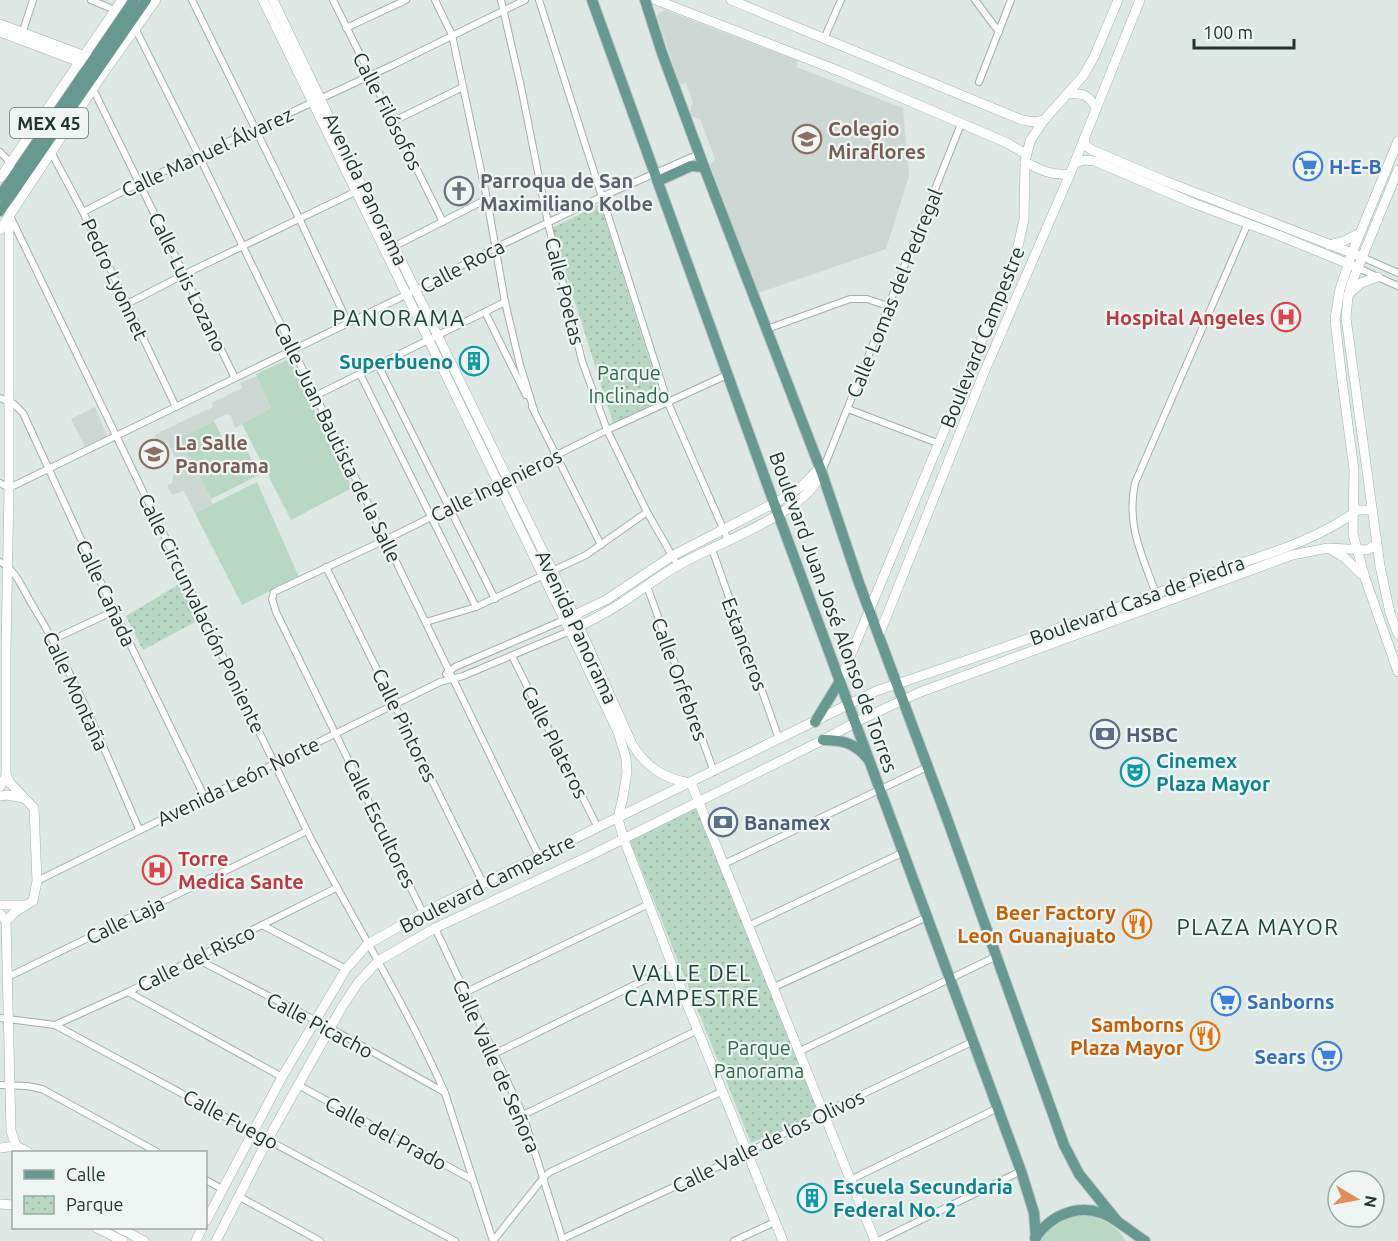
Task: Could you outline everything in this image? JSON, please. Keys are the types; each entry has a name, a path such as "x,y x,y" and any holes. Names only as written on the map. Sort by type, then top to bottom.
{"main road":[{"name":"MEX 45","path":"4,197 95,64 134,0"},
{"name":"MEX 45","path":"5,214 5,180 146,0"},
{"name":"Boulevard Juan José Alonso de Torres","path":"592,0 729,374 779,500 779,514 1021,1171 1032,1204 1035,1239"},
{"name":"Boulevard Juan José Alonso de Torres","path":"645,0 699,154 823,468 859,583 898,684 1071,1161 1089,1188 1120,1223"},
{"path":"657,177 691,166 704,167"},
{"path":"810,725 840,681"},
{"path":"823,740 843,741 853,745 860,749 872,763"},
{"path":"1035,1239 1047,1223 1064,1213 1073,1211 1100,1214 1120,1223 1145,1241"},
{"path":"1120,1223 1133,1241"}],"street":[{"path":"21,36 33,0"},
{"path":"91,0 115,10"},
{"path":"0,230 5,214 51,152 93,89 95,64 115,10 122,0"},
{"path":"5,180 9,164 95,64 135,28 156,0"},
{"path":"192,0 300,218 348,323"},
{"name":"Avenida Panorama","path":"263,0 317,100"},
{"name":"Avenida Panorama","path":"273,0 359,190 384,251 412,292"},
{"name":"Calle Filósofos","path":"333,0 443,222"},
{"path":"346,28 392,3 406,0"},
{"path":"435,0 452,35 487,199 505,302 534,410"},
{"name":"Calle Poetas","path":"501,0 505,9 548,223 573,331 607,430 647,512 678,566"},
{"name":"Calle Manuel Álvarez","path":"83,212 141,182 256,130 525,0"},
{"path":"539,0 668,403 728,540"},
{"path":"656,0 844,73 1014,146 1025,158 1047,173 1070,174"},
{"path":"731,0 1022,120 1035,122 1044,120"},
{"path":"824,39 841,0"},
{"path":"975,0 999,32"},
{"path":"979,82 1011,0"},
{"name":"Boulevard Campestre","path":"840,681 1016,260 1022,237 1025,158 1030,141 1044,120 1083,76 1094,57 1118,0"},
{"name":"Boulevard Campestre","path":"879,635 1008,316 1075,163 1140,0"},
{"path":"0,24 21,36 95,64"},
{"name":"Calle Juan Bautista de la Salle","path":"135,28 539,856"},
{"path":"0,32 21,36"},
{"path":"394,121 463,87"},
{"name":"Calle Luis Lozano","path":"93,89 141,182 235,378"},
{"path":"1068,94 1085,94 1096,108"},
{"name":"Calle Lomas del Pedregal","path":"823,468 961,123"},
{"path":"1084,139 1085,145 1092,150 1164,181 1398,273"},
{"path":"1398,141 1352,253 1353,266 1346,318 1376,545 1390,613 1398,634"},
{"path":"0,152 9,164"},
{"name":"Pedro Lyonnet","path":"51,152 83,212 176,407"},
{"name":"Calle Roca","path":"9,488 412,292 495,248 601,197 657,177 699,154"},
{"path":"1075,163 1085,160 1095,161 1398,286"},
{"path":"1398,170 1362,257 1353,266 1336,304 1335,319 1354,470 1353,534 1363,573 1398,672"},
{"path":"127,304 359,190"},
{"name":"Avenida Panorama","path":"359,190 394,246 433,339 569,617 622,745 626,758 626,782 618,818"},
{"path":"384,251 487,199"},
{"path":"0,787 6,776 3,727 3,563 9,488 5,399 5,214"},
{"name":"Calle Circunvalación Poniente","path":"5,214 116,436 307,831 336,888 409,1018 445,1093 493,1241"},
{"path":"1156,594 1132,521 1131,506 1135,483 1248,224"},
{"path":"1329,244 1344,241 1360,233"},
{"path":"1348,296 1361,283 1377,277"},
{"path":"767,329 849,298 867,299 888,306"},
{"path":"315,396 505,302"},
{"path":"995,310 1008,316"},
{"path":"485,312 600,545"},
{"path":"378,365 495,599"},
{"path":"360,374 476,607"},
{"name":"Calle Ingenieros","path":"273,604 273,595 277,590 385,540 607,430 729,374"},
{"name":"Calle Cañada","path":"5,399 19,407 23,413 114,611 205,798"},
{"path":"848,409 940,444"},
{"path":"448,671 569,617 622,590 672,556 779,500 823,468"},
{"name":"Avenida León Norte","path":"37,881 440,682 452,680 574,629 622,603 678,566 789,508 813,487 823,468"},
{"path":"0,483 9,488"},
{"path":"779,500 789,508"},
{"name":"Boulevard Casa de Piedra","path":"898,684 1156,594 1320,533 1352,516 1358,510 1371,510"},
{"path":"426,622 476,607 586,555 647,512"},
{"name":"Boulevard Casa de Piedra","path":"903,700 1292,555 1328,548 1367,549 1376,545"},
{"path":"1328,548 1351,562 1363,573"},
{"name":"Estanceros","path":"712,549 779,739"},
{"path":"1363,573 1364,560 1370,557 1380,566"},
{"name":"Calle Montaña","path":"3,563 18,579 54,639 139,829"},
{"name":"Calle Pintores","path":"326,567 483,883"},
{"name":"Calle Orfebres","path":"647,586 714,772"},
{"name":"Calle Escultores","path":"273,604 423,913"},
{"path":"54,639 114,611"},
{"path":"1067,626 1070,636"},
{"name":"Avenida Panorama","path":"574,629 639,755 663,775 691,783"},
{"name":"Calle Plateros","path":"512,656 598,828"},
{"name":"Avenida León Norte","path":"440,682 448,671"},
{"name":"Boulevard Campestre","path":"207,1219 314,1021 346,969 368,944 483,883 876,692 898,684"},
{"name":"Boulevard Campestre","path":"216,1241 268,1139 330,1028 358,983 378,961 435,928 585,858 903,700"},
{"path":"810,725 812,745"},
{"path":"724,864 927,767"},
{"path":"6,776 31,804 35,813 37,881 33,901 3,917 8,977 5,1018 5,1085 11,1131 16,1146"},
{"path":"691,783 876,1241 1021,1171"},
{"path":"0,796 26,799"},
{"path":"618,818 673,966 783,1241"},
{"name":"Calle Laja","path":"8,977 307,831"},
{"path":"748,926 904,852"},
{"name":"Calle del Risco","path":"55,1025 128,992 336,888"},
{"path":"0,906 27,904"},
{"path":"464,993 650,904"},
{"path":"772,988 927,916"},
{"path":"262,925 346,969"},
{"name":"Calle Valle de Señora","path":"435,928 523,1115 563,1240"},
{"path":"798,1052 997,956"},
{"name":"Calle Picacho","path":"195,958 330,1028 445,1093"},
{"path":"494,1054 673,966"},
{"path":"128,992 282,1077"},
{"name":"Calle Fuego","path":"5,1018 55,1025 455,1241"},
{"path":"523,1115 698,1030"},
{"name":"Calle Valle de los Olivos","path":"563,1240 747,1153 823,1113 974,1041"},
{"path":"5,1085 35,1087 49,1092 155,1151"},
{"name":"Calle del Prado","path":"298,1085 473,1180"},
{"path":"493,1241 544,1177 723,1091"},
{"path":"850,1180 998,1108"},
{"path":"1,1148 11,1131"},
{"path":"1,1148 16,1146 26,1151"},
{"path":"207,1181 222,1189"},
{"path":"238,1196 320,1241"},
{"path":"734,1241 775,1222"},
{"path":"102,1229 123,1241"},
{"path":"123,1229 144,1241"}],"shaded area":[{"name":"Colegio Miraflores","path":"665,10 798,61 796,67 903,108 909,176 886,249 758,293 710,165 715,159 700,119 691,116 693,102 686,83 680,85 657,16"},
{"path":"257,376 271,408 235,428 231,416 226,414 181,438 213,504 195,513 184,491 172,495 167,485 172,483 174,470 179,467 168,442 159,446 154,435 213,407 212,403 242,388 240,383"},
{"path":"95,407 107,436 85,447 71,419"}],"green space":[{"name":"Parque Inclinado","path":"600,204 662,400 613,423 552,228"},
{"path":"289,359 352,488 291,520 242,424 271,408 256,374"},
{"path":"214,421 226,445 241,438 259,475 211,499 180,438"},
{"path":"257,482 299,577 242,605 195,513"},
{"path":"181,583 197,621 143,650 126,616"},
{"name":"Parque Panorama","path":"699,807 821,1112 751,1143 630,841"},
{"path":"1079,1215 1106,1222 1126,1241 1039,1241 1056,1224"}],"place":[{"name":"Colegio Miraflores","path":"807,139"},
{"name":"H-E-B","path":"1308,166"},
{"name":"Parroqua de San Maximiliano Kolbe","path":"459,191"},
{"name":"Hospital Angeles","path":"1286,317"},
{"name":"Superbueno","path":"474,361"},
{"name":"La Salle Panorama","path":"154,454"},
{"name":"HSBC","path":"1105,734"},
{"name":"Cinemex Plaza Mayor","path":"1135,772"},
{"name":"Banamex","path":"723,822"},
{"name":"Torre Medica Sante","path":"157,870"},
{"name":"Beer Factory Leon Guanajuato","path":"1137,924"},
{"name":"Sanborns","path":"1226,1001"},
{"name":"Samborns Plaza Mayor","path":"1205,1036"},
{"name":"Sears","path":"1327,1056"},
{"name":"Escuela Secundaria Federal No. 2","path":"812,1198"}],"district":[{"name":"PANORAMA","path":"399,317"},
{"name":"PLAZA MAYOR","path":"1258,926"},
{"name":"VALLE DEL CAMPESTRE","path":"692,984"}]}
